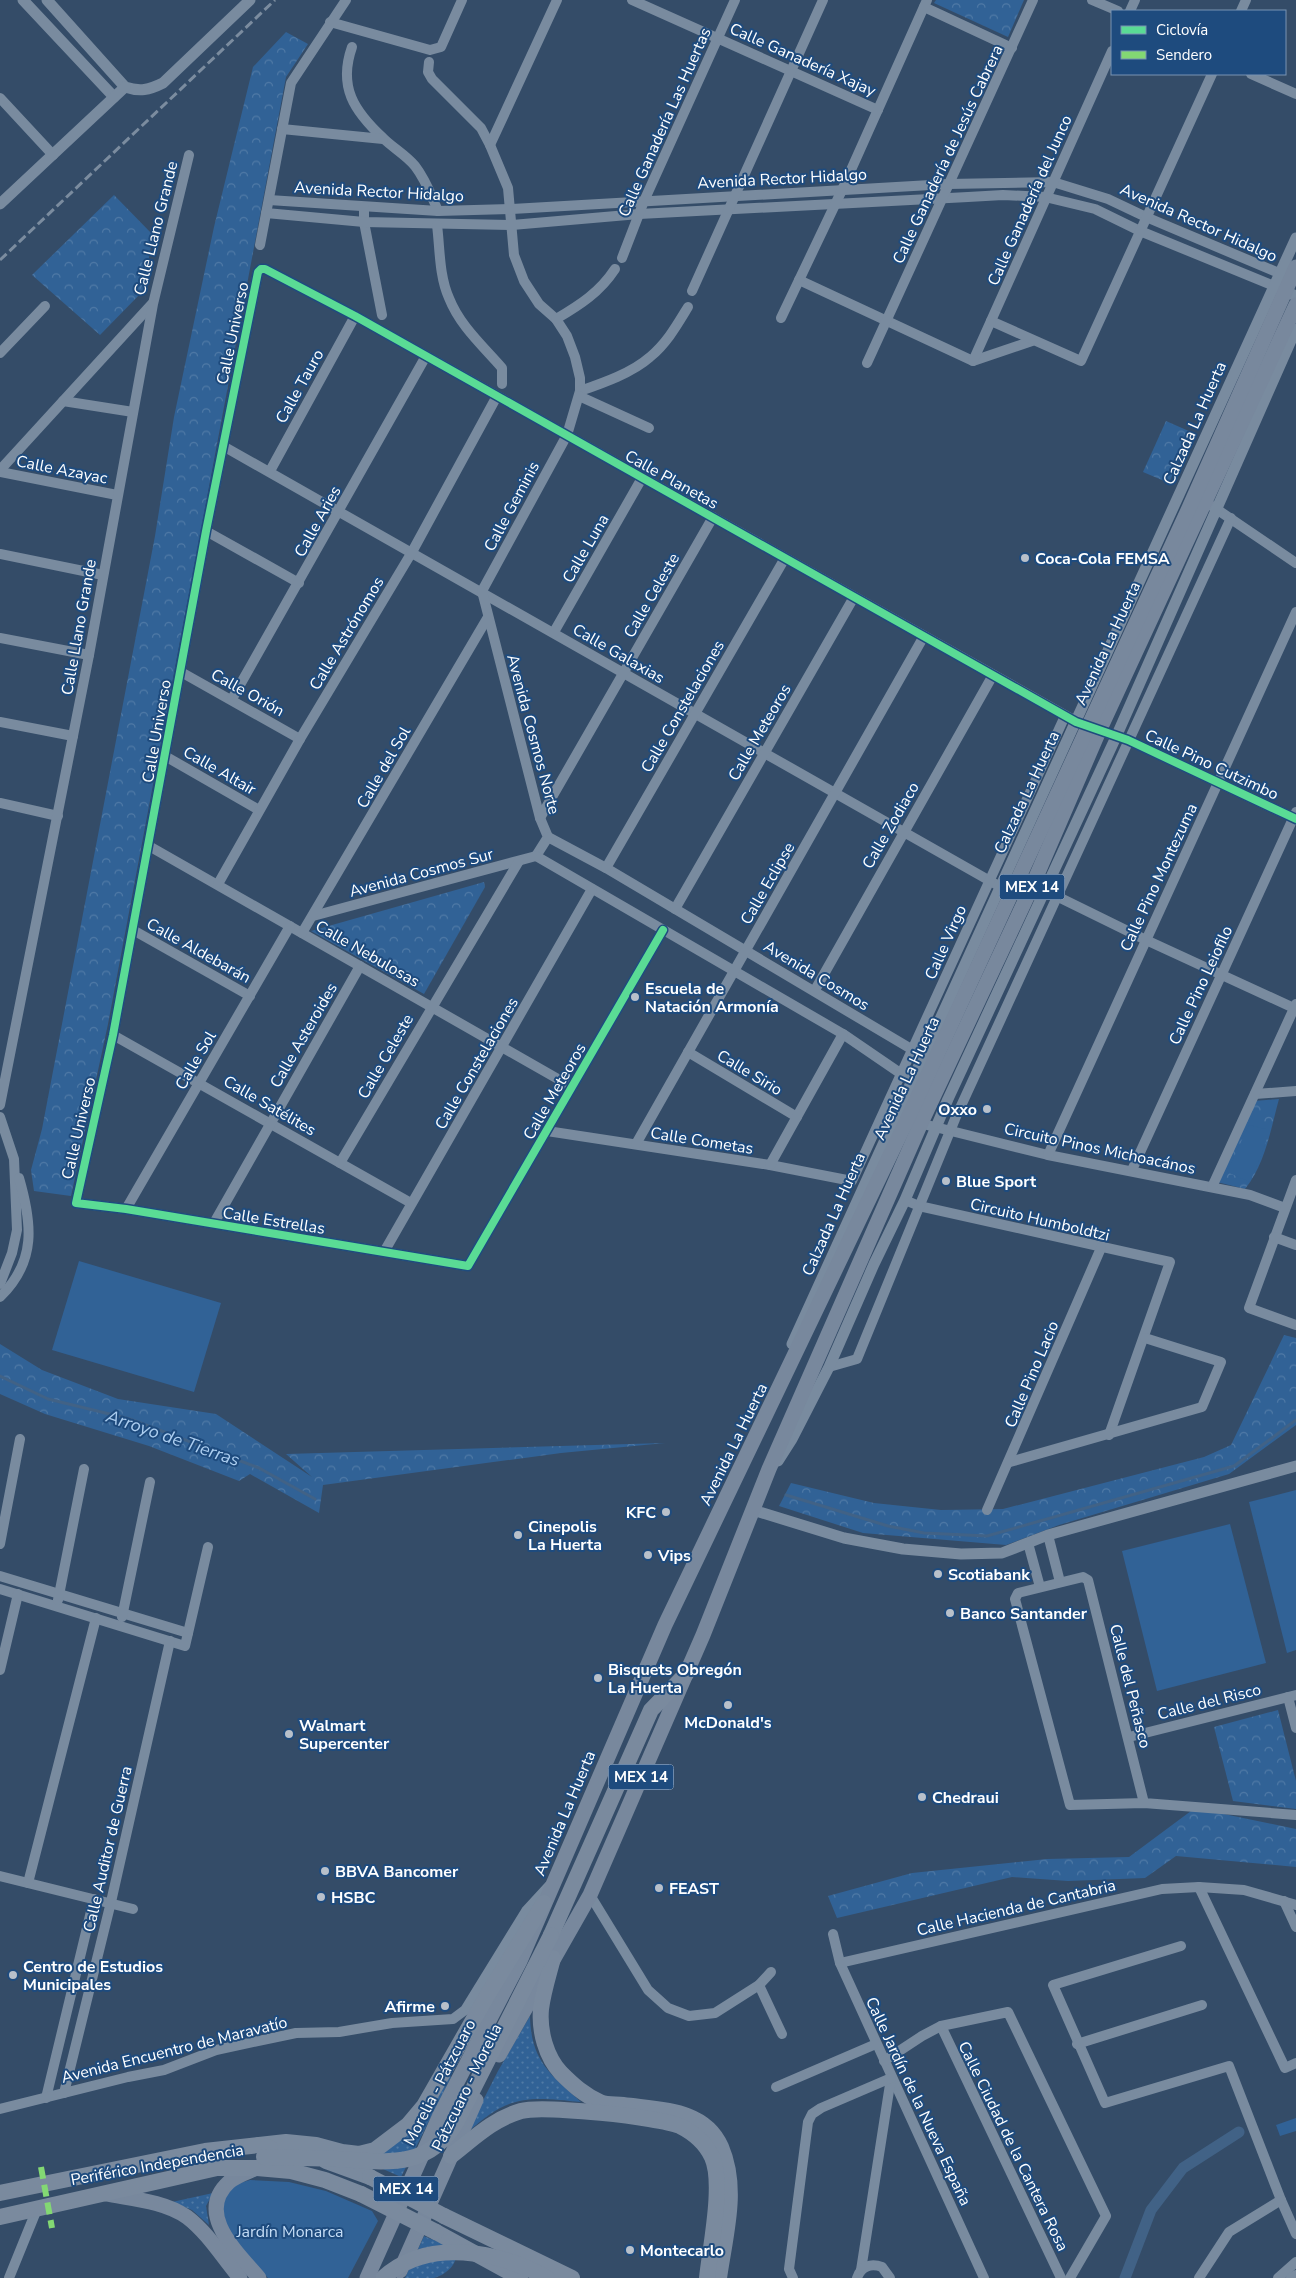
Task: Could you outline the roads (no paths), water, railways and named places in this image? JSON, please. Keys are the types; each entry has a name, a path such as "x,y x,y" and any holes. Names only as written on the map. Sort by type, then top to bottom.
{"highway":[{"path":"0,2212 39,2197 240,2156 390,2162 418,2156 436,2146 457,2121 551,1935 651,1710 686,1674"},
{"path":"260,2157 286,2142 359,2154 376,2150 403,2130 424,2106 488,1994 544,1903"},
{"path":"553,1958 541,2010 547,2051 556,2067 578,2090 602,2103 682,2113 697,2118 720,2145 727,2164 731,2194 719,2278"},
{"path":"451,2156 489,2126 505,2116 524,2110 547,2109 615,2115 678,2125 694,2133 705,2145 713,2159 717,2182 707,2278"},
{"name":"Periférico Independencia","path":"0,2193 205,2151 335,2163 370,2178 572,2278"},
{"name":"Periférico Independencia","path":"0,2217 260,2157 291,2171 325,2180 361,2194 520,2278"},
{"path":"383,2278 398,2266 416,2257 427,2254 456,2253 498,2258 526,2267 547,2278"}],"main road":[{"name":"Avenida La Huerta","path":"932,1094 922,1057 1088,726 1288,282"},
{"name":"Avenida La Huerta","path":"577,1917 590,1895 686,1674 769,1469 932,1094 941,1080 1038,887 1088,726 1210,505 1296,306"},
{"name":"Avenida La Huerta","path":"544,1903 665,1625 766,1415 921,1123"},
{"name":"Morelia - Pátzcuaro","path":"363,2278 370,2271 440,2115 520,1961 544,1903"},
{"name":"Pátzcuaro - Morelia","path":"397,2278 480,2090 577,1917"},
{"path":"259,2278 225,2238 218,2224 216,2211 222,2190 230,2181 260,2157"},
{"path":"106,2194 166,2207 186,2216 201,2230 240,2278"}],"street":[{"path":"23,0 114,97"},
{"path":"47,0 125,87 136,91 149,90 163,83 250,0"},
{"path":"260,244 291,82 346,0"},
{"path":"330,22 430,50 441,47 462,0"},
{"path":"490,145 557,0"},
{"name":"Calle Ganadería Xajay","path":"632,0 648,3 718,38 878,110"},
{"name":"Calle Ganadería Las Huertas","path":"622,258 638,214 735,0"},
{"path":"692,291 823,0"},
{"name":"Calle Ganadería de Jesús Cabrera","path":"867,363 1033,0"},
{"path":"1092,0 1116,10"},
{"path":"781,318 842,190 926,4 1012,48"},
{"path":"352,47 346,63 349,94 355,107 383,139 414,165 427,184 438,211"},
{"name":"Calle Ganadería del Junco","path":"973,361 1111,53"},
{"path":"429,62 428,72 432,80 480,128 490,145 508,188 512,209 514,255 524,281 539,304 556,319 567,336 580,378 579,393"},
{"path":"991,321 1032,341 1081,361 1212,75"},
{"path":"1253,75 1296,94"},
{"path":"0,204 125,87"},
{"path":"0,98 53,155"},
{"path":"282,129 383,139"},
{"name":"Calle Llano Grande","path":"0,1105 89,655 152,304 189,155"},
{"name":"Avenida Rector Hidalgo","path":"269,200 438,211 512,209 948,184 1053,182 1108,199 1216,247 1288,282"},
{"name":"Avenida Rector Hidalgo","path":"266,213 364,222 437,225 512,225 638,214 1003,195 1045,198 1095,209 1210,260 1288,282"},
{"path":"364,207 364,222 382,315"},
{"path":"437,225 444,282 448,296 456,313 468,330 502,368 502,384"},
{"path":"1288,282 1296,238"},
{"path":"1210,260 1216,247"},
{"name":"Calle Planetas","path":"265,269 355,316 1065,716 1088,726"},
{"name":"Calle Universo","path":"76,1202 113,1035 222,446 258,272 265,269"},
{"path":"556,319 588,298 605,284 615,269"},
{"path":"799,280 973,361 1032,341"},
{"path":"0,470 152,304"},
{"path":"0,353 44,306"},
{"path":"579,393 626,372 650,358 671,334 688,307"},
{"name":"Calle Tauro","path":"270,471 355,316"},
{"name":"Calzada La Huerta","path":"766,1415 774,1384 932,1094 1116,737 1210,505 1296,329"},
{"name":"Calle Aries","path":"232,699 426,356"},
{"path":"579,393 649,428"},
{"name":"Calle Geminis","path":"482,592 567,435 579,393"},
{"name":"Calle Astrónomos","path":"218,884 300,739 412,552 497,396"},
{"path":"63,401 133,412"},
{"name":"Calle Galaxias","path":"222,446 270,471 1006,890"},
{"name":"Calle Azayac","path":"0,470 118,495"},
{"name":"Calle Luna","path":"554,632 642,478"},
{"path":"1210,505 1296,563"},
{"name":"Calle Celeste","path":"540,818 713,517"},
{"path":"829,1367 857,1359 951,1130 1231,518"},
{"path":"206,531 299,583"},
{"path":"0,554 103,575"},
{"name":"Calle Constelaciones","path":"606,868 785,558"},
{"name":"Avenida Cosmos Norte","path":"482,592 540,818 548,837 536,856"},
{"name":"Calle Meteoros","path":"675,909 854,597"},
{"name":"Calle Pino Montezuma","path":"1048,1155 1296,612"},
{"name":"Calle del Sol","path":"302,933 488,617"},
{"name":"Calle Eclipse","path":"636,1144 924,636"},
{"path":"0,638 89,655"},
{"name":"Calle Orión","path":"181,672 300,739"},
{"name":"Calle Zodiaco","path":"815,990 993,675"},
{"name":"Calle Virgo","path":"852,1181 901,1074 922,1057 989,880 1065,716"},
{"path":"0,722 73,736"},
{"name":"Calle Pino Cutzimbo","path":"1088,726 1128,740 1295,816"},
{"name":"Calle Altair","path":"165,756 259,810"},
{"path":"0,803 58,816"},
{"name":"Calle Pino Leiofilo","path":"1132,1170 1295,816"},
{"name":"Avenida Cosmos","path":"548,837 606,868 815,990 922,1057 941,1080"},
{"name":"Calle Nebulosas","path":"149,846 572,1087"},
{"path":"536,856 843,1034 932,1094"},
{"name":"Avenida Cosmos Sur","path":"313,916 536,856"},
{"name":"Calle Celeste","path":"340,1163 519,861"},
{"path":"1038,887 1221,976 1295,1007 1212,1187"},
{"name":"Calle Constelaciones","path":"384,1252 503,1048 592,889"},
{"name":"Calle Sol","path":"126,1209 290,926"},
{"name":"Calle Aldebarán","path":"133,930 250,996"},
{"name":"Calle Meteoros","path":"468,1266 663,930"},
{"name":"Calle Asteroides","path":"214,1224 360,966"},
{"path":"770,1165 843,1034"},
{"name":"Calle Satélites","path":"113,1035 200,1082 411,1203"},
{"name":"Calle Sirio","path":"688,1052 797,1117"},
{"path":"1254,1094 1296,1091"},
{"path":"0,1117 26,1201 30,1232 26,1256 13,1284 0,1297"},
{"path":"769,1469 787,1448 829,1367 874,1264 905,1200 921,1123"},
{"name":"Circuito Pinos Michoacános","path":"921,1123 1048,1155 1132,1170 1250,1195 1285,1208"},
{"name":"Calle Cometas","path":"547,1131 770,1165 852,1181"},
{"path":"0,1284 12,1253 17,1230 14,1158"},
{"path":"1296,1180 1249,1308 1296,1325"},
{"name":"Circuito Humboldtzi","path":"905,1200 919,1206 1170,1262 1145,1338"},
{"name":"Calle Estrellas","path":"76,1202 468,1266"},
{"path":"17,1230 30,1232"},
{"path":"1274,1237 1296,1245"},
{"name":"Calle Pino Lacio","path":"987,1510 1010,1462 1101,1248"},
{"path":"1010,1462 1109,1435 1202,1407 1221,1362 1145,1338 1109,1435"},
{"path":"0,1544 20,1439"},
{"path":"753,1510 844,1538 903,1549 961,1554 1002,1553 1048,1535 1296,1466"},
{"path":"57,1606 84,1469"},
{"path":"119,1625 150,1482"},
{"path":"1048,1535 1060,1582 1018,1593 1014,1599 1070,1805 1144,1803 1296,1814"},
{"path":"1028,1543 1040,1587"},
{"path":"0,1589 184,1646 208,1547"},
{"path":"0,1576 188,1633"},
{"name":"Calle del Peñasco","path":"1060,1582 1086,1578 1129,1737 1144,1803"},
{"path":"0,1670 18,1594"},
{"path":"28,1883 96,1618"},
{"name":"Calle Auditor de Guerra","path":"64,2093 111,1902 170,1641"},
{"path":"1292,1696 1296,1728"},
{"name":"Calle del Risco","path":"1129,1737 1292,1696"},
{"path":"0,1876 133,1908"},
{"name":"Avenida Encuentro de Maravatío","path":"0,2109 164,2070 216,2050 296,2033 339,2032 392,2023 454,2019 465,2010 526,1911 555,1879"},
{"path":"1199,1887 1285,2068 1296,2063"},
{"name":"Calle Hacienda de Cantabria","path":"840,1963 1162,1889 1199,1887 1244,1890 1296,1905"},
{"path":"590,1895 648,1990 668,2008 689,2016 715,2012 759,1985 771,1972"},
{"name":"Calle Auditor de Guerra","path":"46,2098 94,1899"},
{"path":"1284,1901 1296,1927"},
{"name":"Calle Jardín de la Nueva España","path":"833,1934 840,1963 984,2278"},
{"path":"1181,1946 1053,1985 1105,2103 1229,2066 1296,2234"},
{"path":"759,1985 782,2034"},
{"path":"1078,2044 1202,2006"},
{"path":"884,2061 941,2026 1008,2012 1106,2216 1070,2278"},
{"name":"Calle Ciudad de la Cantera Rosa","path":"941,2026 1061,2278"},
{"path":"776,2087 876,2044"},
{"path":"859,2274 892,2078"},
{"path":"793,2278 789,2269 808,2122 812,2114 821,2108 892,2078"},
{"path":"1199,2278 1229,2232 1281,2200"},
{"path":"9,2278 37,2209"},
{"path":"1278,2278 1296,2262"},
{"path":"859,2274 871,2265 877,2265 886,2270 890,2278"},
{"path":"1291,2278 1296,2275"}],"waterway":[{"name":"Arroyo de Tierras","path":"0,1376 48,1399 130,1419 259,1468 315,1499"},
{"path":"786,1495 888,1526 924,1533 987,1536 1234,1466 1296,1420"},
{"path":"1125,2278 1151,2210 1183,2168 1239,2132"}],"railway":[{"path":"0,260 275,0"}],"place":[{"name":"Coca-Cola FEMSA","path":"1025,558"},
{"name":"Escuela de Natación Armonía","path":"635,997"},
{"name":"Oxxo","path":"987,1109"},
{"name":"Blue Sport","path":"946,1181"},
{"name":"KFC","path":"666,1512"},
{"name":"Cinepolis La Huerta","path":"518,1535"},
{"name":"Vips","path":"648,1555"},
{"name":"Scotiabank","path":"938,1574"},
{"name":"Banco Santander","path":"950,1613"},
{"name":"Bisquets Obregón La Huerta","path":"598,1678"},
{"name":"McDonald's","path":"728,1705"},
{"name":"Walmart Supercenter","path":"289,1734"},
{"name":"Chedraui","path":"922,1797"},
{"name":"BBVA Bancomer","path":"325,1871"},
{"name":"FEAST","path":"659,1888"},
{"name":"HSBC","path":"321,1897"},
{"name":"Centro de Estudios Municipales","path":"13,1975"},
{"name":"Afirme","path":"445,2006"},
{"name":"Montecarlo","path":"630,2250"}],"park label":[{"name":"Jardín Monarca","path":"290,2231"}]}
